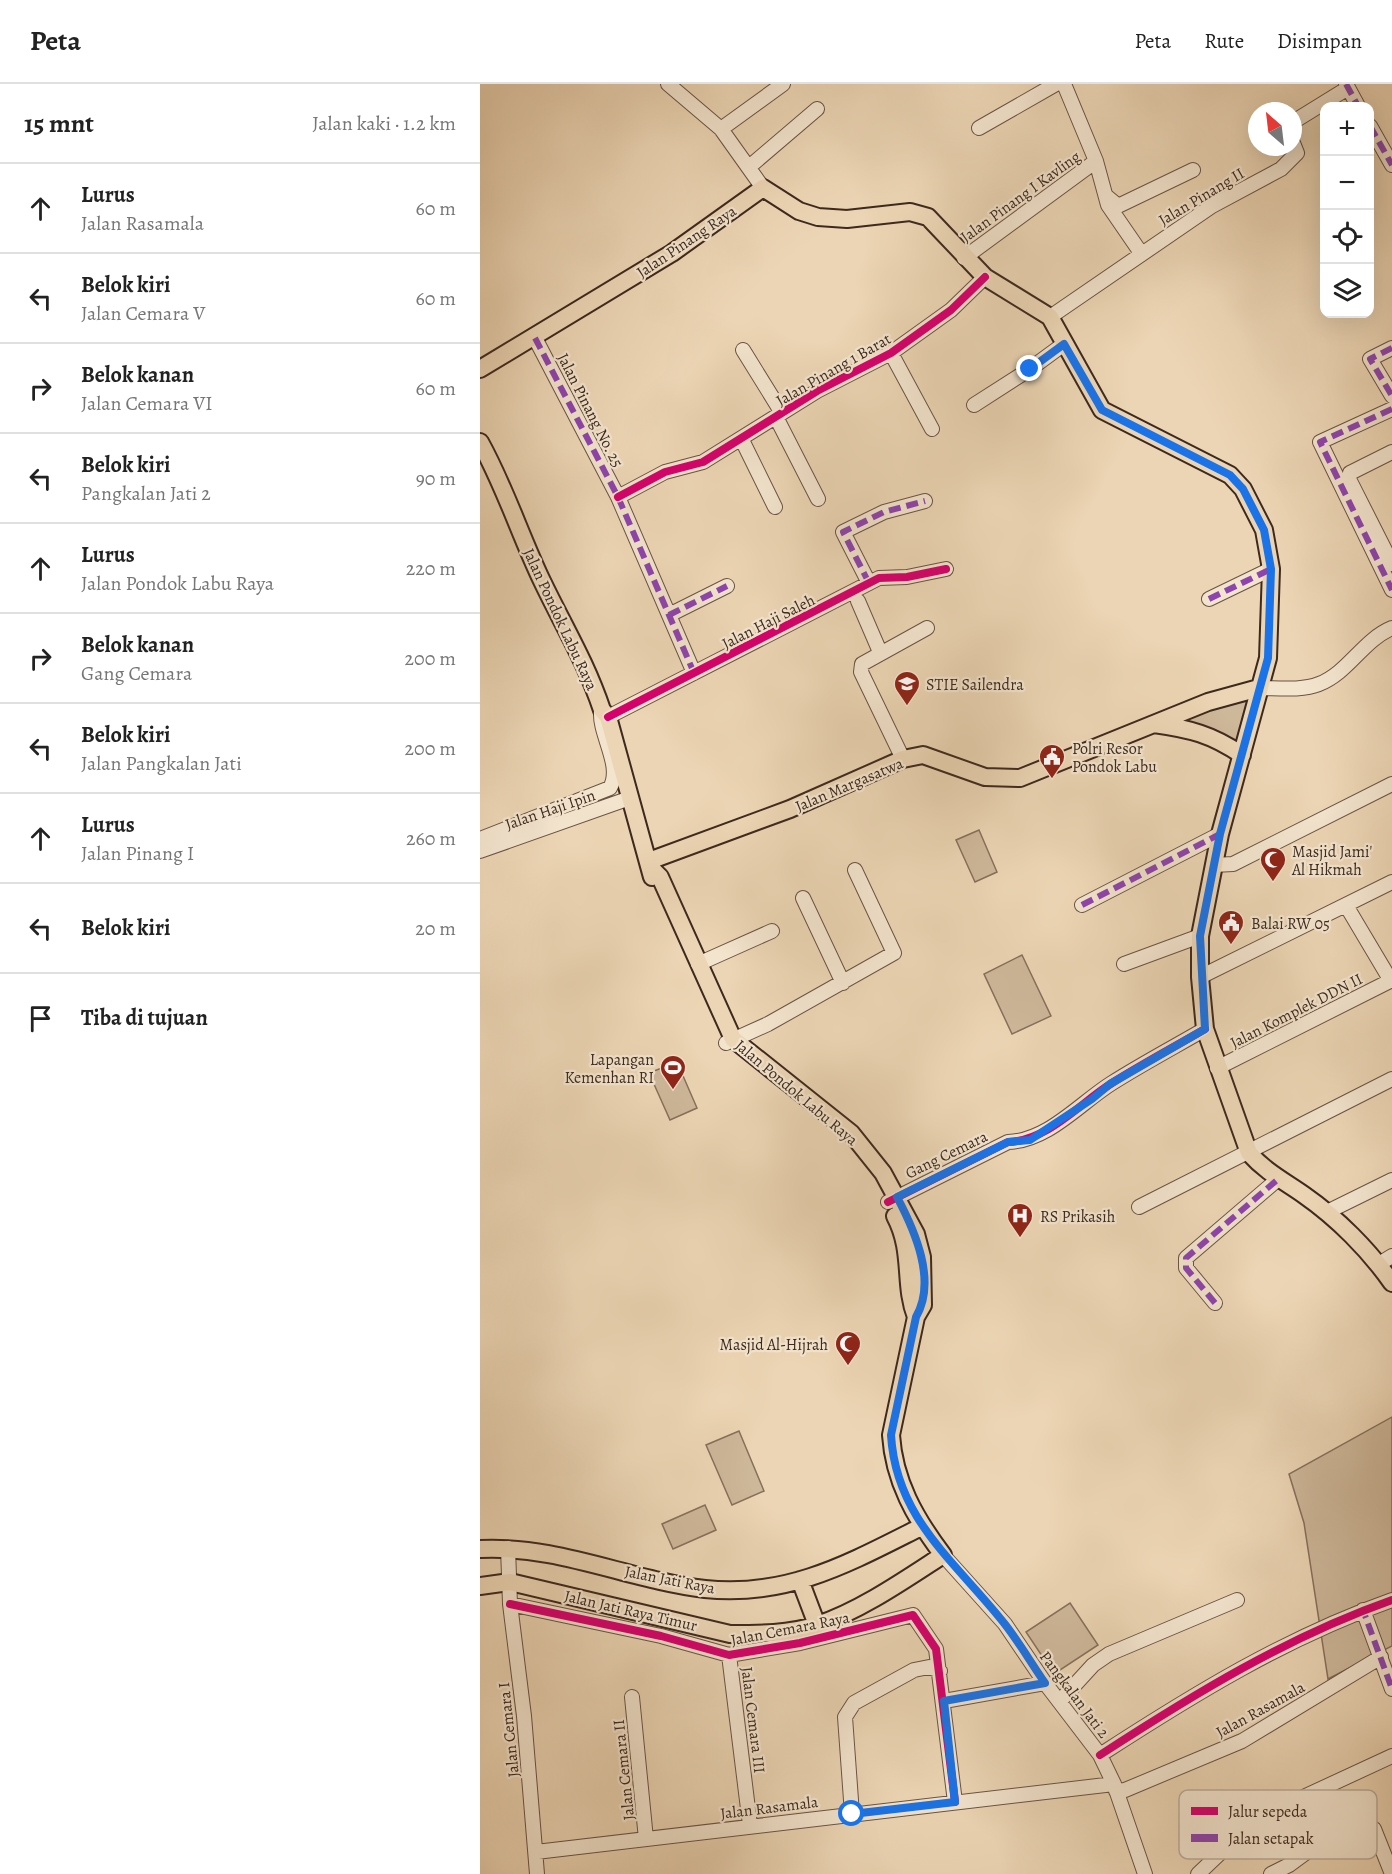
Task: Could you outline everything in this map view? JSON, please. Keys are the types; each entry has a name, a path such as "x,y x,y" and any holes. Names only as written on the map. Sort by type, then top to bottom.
{"main road":[{"path":"763,188 799,211 818,217 847,219 910,212 928,217 964,258 985,277 1050,317 1102,410 1230,475 1243,489 1264,530 1271,569 1268,658 1220,834 1216,866 1200,936 1204,975 1205,1029 1227,1063 1253,1151 1277,1180 1302,1193 1385,1260 1392,1283"},
{"name":"Jalan Pinang Raya","path":"480,369 535,338 672,253 763,188"},
{"name":"Jalan Pondok Labu Raya","path":"480,442 543,582 574,640 605,713 657,879 729,1041 843,1138 892,1200 915,1234 922,1257 923,1305 916,1317 891,1435 892,1454 900,1480 921,1527 943,1554"},
{"name":"Jalan Margasatwa","path":"657,879 790,809 903,759 923,755 985,777 1020,778 1208,702 1259,688"},
{"path":"1152,724 1194,730 1219,740 1242,755"},
{"name":"Jalan Jati Raya","path":"480,1550 508,1548 705,1589 760,1589 835,1570 921,1527"},
{"name":"Jalan Jati Raya Timur","path":"480,1586 510,1582 730,1634 765,1634 817,1625 889,1590 943,1554"},
{"path":"800,1580 817,1625"}],"street":[{"path":"668,84 721,129 763,188"},
{"path":"721,129 783,84"},
{"path":"979,128 1056,84"},
{"path":"1064,84 1096,161 1108,205 1141,253"},
{"path":"1302,116 1347,86 1356,102"},
{"path":"749,167 817,108"},
{"path":"1374,131 1388,148 1392,165"},
{"name":"Jalan Pinang II","path":"1050,317 1212,206 1281,169 1294,156"},
{"name":"Jalan Pinang I Kavling","path":"964,258 1096,161"},
{"path":"1106,196 1118,206 1193,170"},
{"name":"Jalan Pinang 1 Barat","path":"618,497 666,472 703,462 742,440 779,415 891,353 951,310 985,277"},
{"name":"Jalan Pinang No. 25","path":"535,338 618,497 694,673"},
{"path":"974,405 1064,344"},
{"path":"1392,348 1370,359 1392,396"},
{"path":"743,350 779,415 818,499"},
{"path":"891,353 932,429"},
{"path":"1392,409 1320,442 1392,590"},
{"path":"742,440 775,507"},
{"path":"1392,452 1350,473 1349,479 1386,539 1392,564"},
{"path":"869,583 843,532 884,512 925,501"},
{"name":"Jalan Haji Saleh","path":"605,713 694,673 879,578 907,577 946,569"},
{"path":"1209,599 1271,569"},
{"path":"669,615 727,586"},
{"path":"858,601 880,652"},
{"path":"903,759 861,672 862,664 927,628"},
{"name":"Jalan Margasatwa","path":"1259,688 1318,685 1331,677 1377,636 1392,628"},
{"name":"Jalan Haji Ipin","path":"480,851 607,791 614,782 613,766 601,719 605,713"},
{"path":"1216,866 1233,864 1392,784"},
{"name":"Jalan Haji Ipin","path":"480,839 630,798"},
{"path":"1082,905 1220,834"},
{"path":"729,1041 768,1024 894,953 855,870"},
{"path":"1204,975 1347,907 1392,882"},
{"path":"803,898 843,983"},
{"name":"Jalan Komplek DDN II","path":"1227,1063 1391,981 1347,907"},
{"path":"698,971 772,931"},
{"path":"1124,964 1200,936"},
{"name":"Gang Cemara","path":"892,1200 1008,1142 1030,1140 1092,1099 1110,1084 1205,1029"},
{"path":"1139,1207 1392,1080"},
{"path":"1215,1303 1186,1268 1184,1264 1186,1258 1277,1180"},
{"path":"1327,1212 1392,1180"},
{"path":"508,1548 510,1604"},
{"name":"Pangkalan Jati 2","path":"943,1554 1005,1624 1045,1683 1100,1755 1115,1788 1145,1874"},
{"path":"1060,1701 1093,1665 1109,1654 1237,1599"},
{"path":"1100,1755 1185,1700 1277,1648 1363,1610 1392,1600"},
{"name":"Jalan Cemara Raya","path":"510,1604 661,1635 729,1655 800,1643 913,1616 936,1649 955,1802"},
{"name":"Jalan Cemara I","path":"510,1604 537,1874"},
{"path":"1363,1610 1392,1689"},
{"name":"Jalan Cemara III","path":"729,1655 750,1825"},
{"name":"Jalan Rasamala","path":"536,1852 955,1802 1115,1788 1125,1790 1242,1741 1381,1657"},
{"path":"852,1814 845,1717 854,1703 914,1670 929,1667 940,1671"},
{"path":"944,1701 1045,1683"},
{"name":"Jalan Cemara II","path":"632,1697 646,1839"},
{"path":"1319,1790 1392,1756"},
{"path":"1377,1836 1392,1874"},
{"path":"1198,1874 1214,1859"},
{"path":"1271,1874 1297,1859"}],"shaded area":[{"path":"1249,698 1237,744 1178,721"},
{"path":"979,830 997,872 975,882 956,840"},
{"path":"1022,955 1051,1016 1012,1034 984,974"},
{"name":"Lapangan Kemenhan RI","path":"677,1062 697,1108 670,1120 649,1073"},
{"path":"1392,1417 1392,1646 1328,1679 1304,1523 1289,1474"},
{"path":"739,1431 764,1491 732,1505 706,1445"},
{"path":"705,1505 716,1530 673,1549 662,1524"},
{"path":"1070,1603 1098,1645 1054,1674 1026,1632"}],"marked path":[{"path":"1346,84 1356,102"},
{"path":"1374,133 1392,165"},
{"path":"535,338 618,497 694,673"},
{"path":"1392,348 1370,359 1392,396"},
{"path":"1392,409 1320,442 1392,590"},
{"path":"869,583 843,532 884,512 925,501"},
{"path":"1209,599 1271,569"},
{"path":"669,615 727,586"},
{"path":"1082,905 1220,834"},
{"path":"1215,1303 1186,1268 1186,1258 1277,1180"},
{"path":"1360,1612 1363,1610 1392,1689"}],"cycle path":[{"path":"618,497 665,472 703,462 817,391 891,353 951,310 985,277"},
{"path":"608,717 879,578 907,577 946,569"},
{"path":"888,1202 1008,1142 1023,1140 1050,1128 1112,1083 1205,1029"},
{"path":"1100,1755 1242,1668 1315,1631 1392,1600"},
{"path":"510,1604 661,1636 729,1655 800,1643 913,1615 936,1649 955,1802"}],"place":[{"name":"STIE Sailendra","path":"907,707"},
{"name":"Polri Resor Pondok Labu","path":"1052,780"},
{"name":"Masjid Jami' Al Hikmah","path":"1273,883"},
{"name":"Balai RW 05","path":"1231,946"},
{"name":"Lapangan Kemenhan RI","path":"673,1091"},
{"name":"RS Prikasih","path":"1020,1239"},
{"name":"Masjid Al-Hijrah","path":"848,1367"}],"route":[{"path":"852,1814 955,1802 944,1701 1045,1683 1005,1624 921,1527 908,1502 892,1454 891,1435 916,1317 923,1305 922,1257 915,1234 897,1197 1008,1142 1030,1140 1092,1099 1110,1084 1205,1029 1200,977 1200,936 1220,834 1268,658 1271,569 1264,530 1243,489 1230,475 1136,430 1102,410 1064,344 1030,369"}]}
